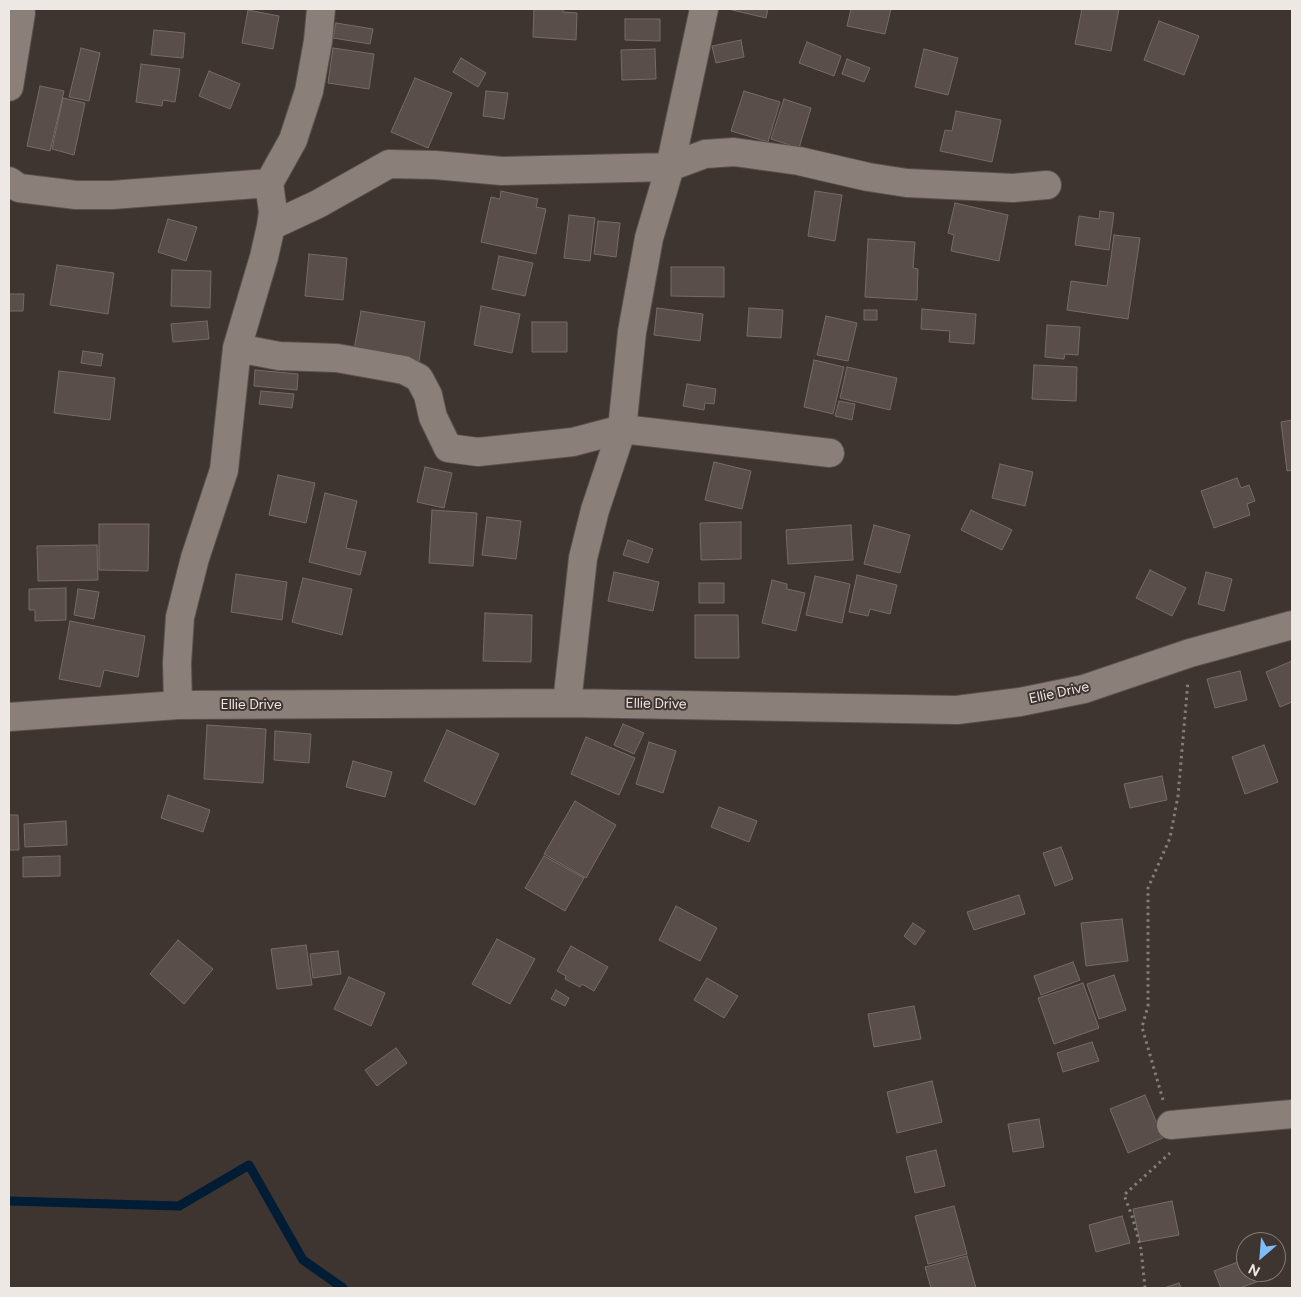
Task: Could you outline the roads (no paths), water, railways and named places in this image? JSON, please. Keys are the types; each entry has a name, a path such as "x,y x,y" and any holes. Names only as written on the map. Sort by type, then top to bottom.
{"street":[{"path":"178,705 177,664 180,617 195,558 224,470 237,348 271,226 273,212 269,183 293,140 309,91 318,41 321,9"},
{"path":"567,703 582,558 595,510 622,429 632,332 649,238 670,167 704,9"},
{"path":"9,87 21,13"},
{"path":"271,226 318,204 389,164 435,165 502,171 670,167 706,154 734,152 799,162 907,184 1013,188 1047,185"},
{"path":"9,181 18,188 76,194 112,195 269,183"},
{"path":"237,348 279,356 337,358 404,370 419,378 428,395 433,417 448,448 478,452 573,442 622,429 830,453"},
{"name":"Ellie Drive","path":"9,718 178,705 567,703 957,710 1020,702 1084,689 1190,653 1292,625"},
{"path":"1171,1126 1292,1114"}],"waterway":[{"path":"9,1201 179,1206 249,1165 303,1260 343,1288"}]}
